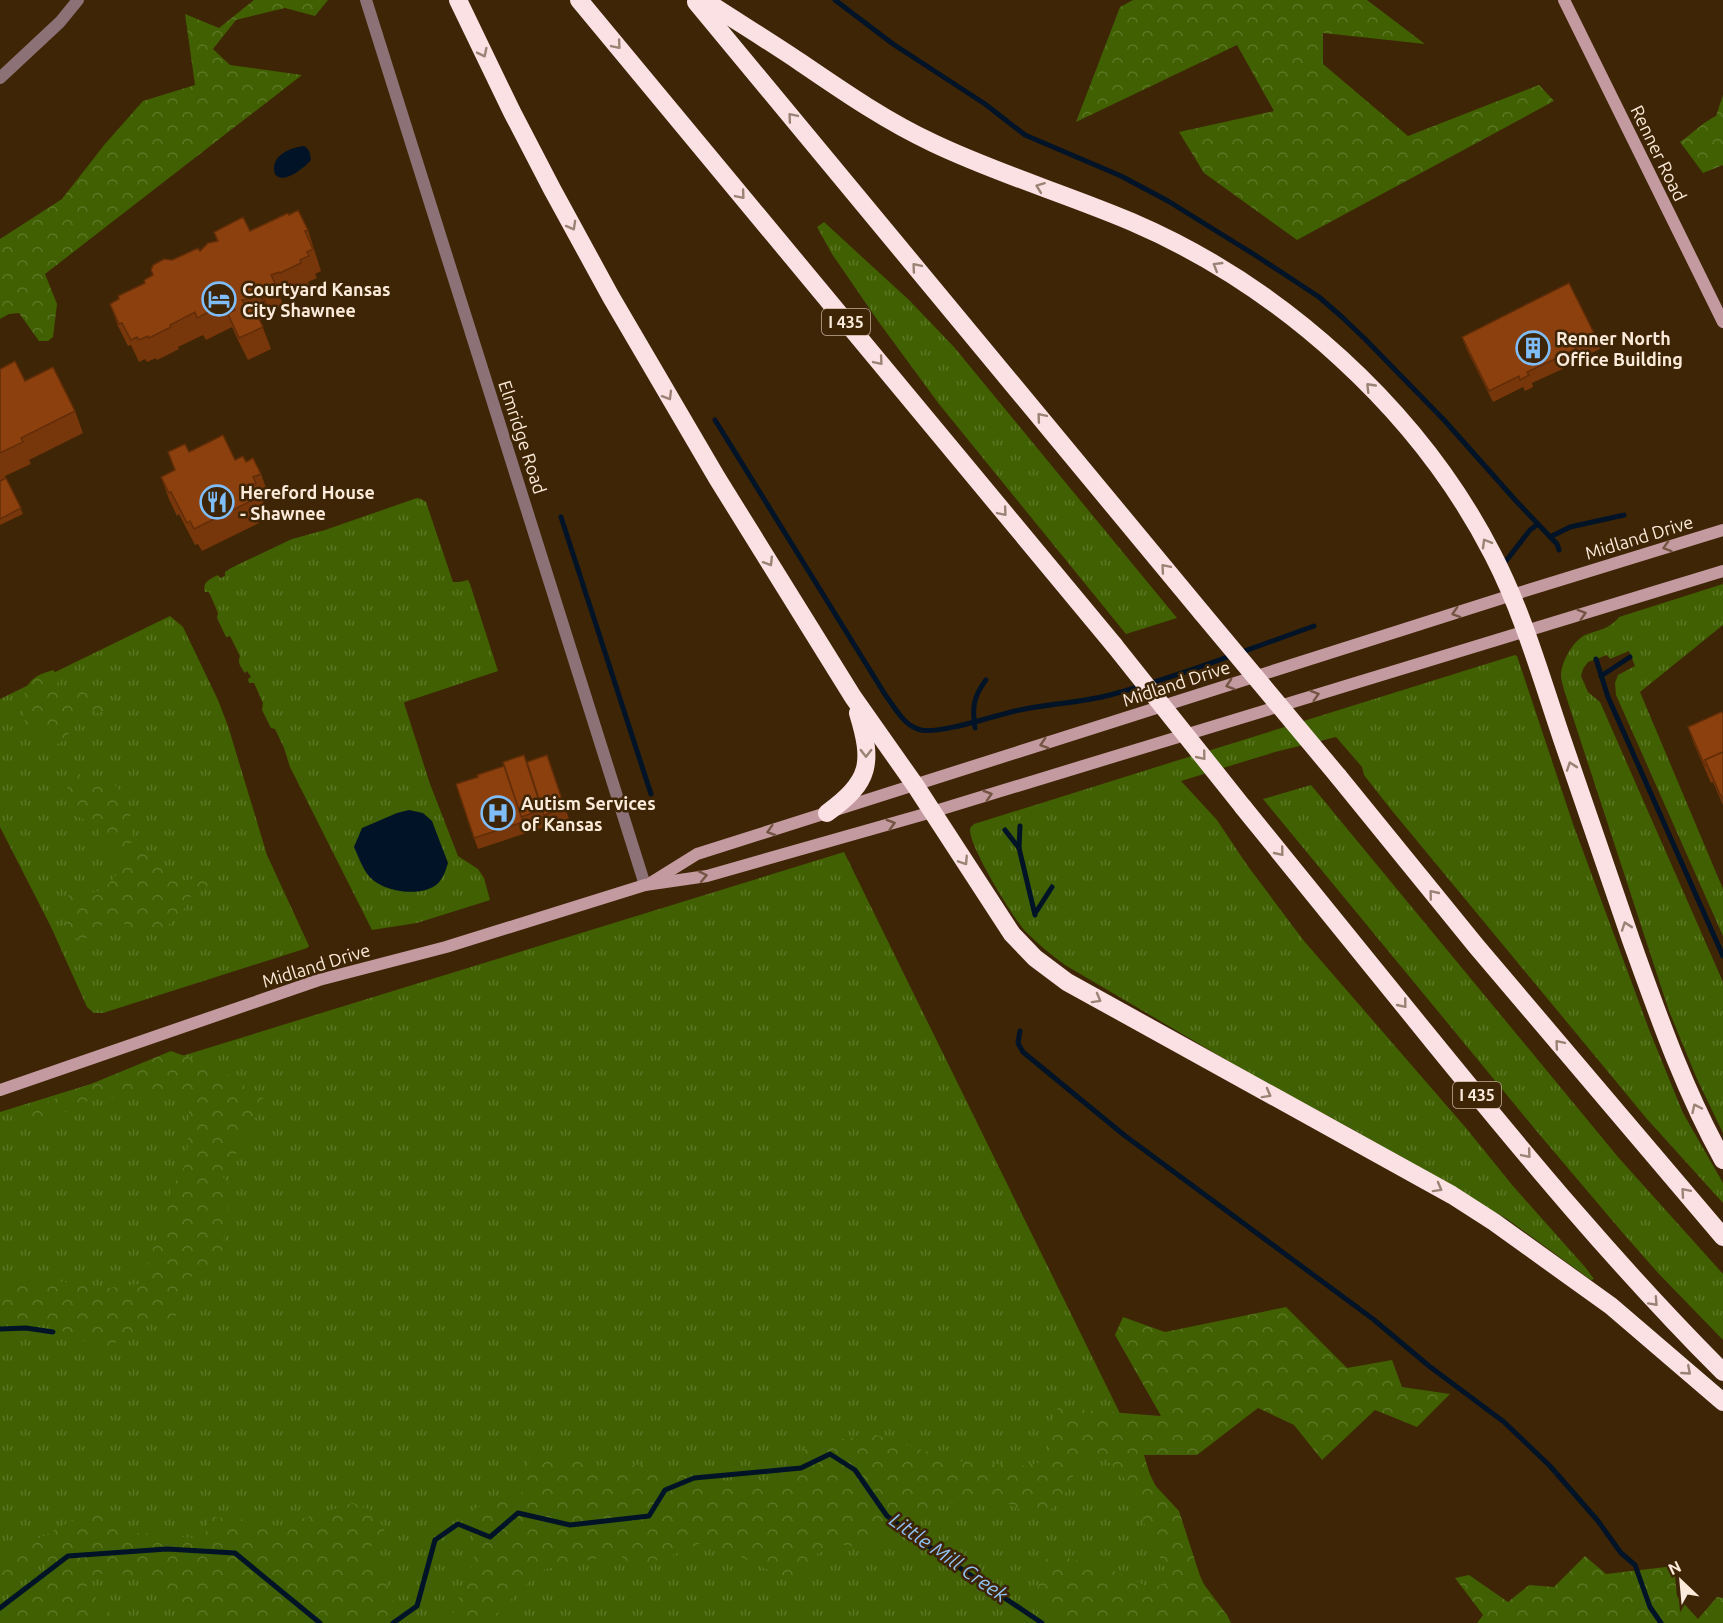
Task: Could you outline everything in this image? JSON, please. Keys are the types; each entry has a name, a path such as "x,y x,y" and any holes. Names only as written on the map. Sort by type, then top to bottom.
{"highway":[{"path":"458,0 512,112 611,297 717,478 853,696 915,785 1012,934 1035,958 1078,988 1477,1211 1611,1306 1723,1402"},
{"name":"I 435","path":"579,0 1114,645 1491,1112 1650,1297 1723,1372"},
{"path":"695,0 1477,947 1723,1237"},
{"path":"704,0 856,101 894,123 971,162 1142,227 1213,263 1281,308 1315,335 1385,403 1410,432 1466,508 1492,553 1512,595 1652,1000 1698,1112 1723,1160"},
{"path":"827,813 857,787 867,761 866,739 853,696"}],"main road":[{"name":"Renner Road","path":"1564,0 1723,322"},
{"name":"Midland Drive","path":"645,885 697,854 1723,530"},
{"name":"Midland Drive","path":"0,1090 319,980 446,947 645,885 707,876 932,812 1723,570"}],"street":[{"path":"0,78 60,22 78,0"},
{"name":"Elmridge Road","path":"366,0 645,885"}],"green space":[{"path":"254,0 328,0 315,16 285,8 236,20 213,49 230,65 302,75 45,274 57,304 53,337 48,341 39,341 19,313 9,314 0,319 0,239 62,199 105,144 143,101 195,85 185,14 219,28"},
{"path":"1133,0 1367,0 1425,44 1323,33 1323,64 1408,136 1539,85 1554,101 1297,240 1204,173 1179,132 1274,111 1237,45 1076,122 1120,7"},
{"path":"1723,95 1723,165 1703,173 1680,142 1716,116"},
{"path":"824,222 909,300 954,347 1177,618 1126,634 939,404 878,321 832,254 817,227"},
{"path":"417,498 426,502 453,582 468,580 470,584 498,671 404,703 430,784 458,856 478,869 484,878 490,900 417,923 372,930 290,767 275,729 271,728 262,710 263,703 254,683 249,683 248,679 251,677 241,667 240,656 230,636 226,637 209,592 205,592 205,586 212,578 218,575 220,578 225,576 225,572 231,568 292,539"},
{"path":"1723,584 1723,625 1640,692 1723,889 1723,936 1616,695 1615,683 1618,675 1635,666 1629,651 1610,659 1607,655 1588,662 1581,676 1588,692 1600,702 1723,982 1723,1133 1697,1079 1669,1011 1561,676 1568,653 1585,635 1608,627 1619,617"},
{"path":"170,616 183,627 218,700 267,855 309,946 103,1013 94,1013 87,1007 51,927 0,827 0,699"},
{"path":"1515,655 1573,824 1650,1032 1683,1113 1723,1183 1723,1203 1647,1119 1389,807 1364,775 1362,767 1336,737 1275,752 1181,781 1217,820 1247,865 1304,941 1585,1267 1594,1279 1591,1280 1507,1219 1350,1128 1262,1081 1065,965 1040,945 1020,924 985,867 970,831 974,824"},
{"path":"53,670 58,675 57,689 62,694 77,685 87,683 100,691 107,704 107,708 102,712 97,713 89,707 83,711 77,724 57,744 49,743 40,732 28,727 23,714 27,702 24,691 27,686 36,677"},
{"path":"77,771 90,782 98,780 115,785 128,799 133,835 131,843 124,849 111,853 106,850 96,824 77,816 68,807 67,790 73,772"},
{"path":"1311,785 1618,1157 1723,1274 1723,1340 1622,1232 1263,799"},
{"path":"844,852 1223,1623 0,1623 0,1112"},
{"path":"142,853 176,879 204,879 208,882 207,888 192,895 179,915 161,929 144,932 114,920 104,922 82,941 71,935 62,911 65,898 76,893 100,891 130,860"},
{"path":"171,1051 218,1068 265,1100 223,1177 231,1187 221,1259 193,1273 173,1323 144,1324 104,1350 36,1319 0,1318 0,1277 7,1283 27,1277 109,1288 138,1284 162,1228 171,1189 187,1162 189,1108 167,1092 90,1100 32,1128 11,1117"},
{"path":"1286,1307 1347,1368 1392,1360 1402,1387 1450,1394 1417,1427 1375,1410 1322,1460 1294,1425 1258,1408 1197,1455 1144,1455 1152,1482 1179,1511 1202,1582 1231,1623 1075,1623 1032,1598 1041,1580 1035,1563 1057,1555 1117,1572 1152,1589 1172,1579 1148,1538 1136,1490 1103,1456 1082,1456 1062,1500 1045,1514 1025,1512 989,1494 921,1510 890,1524 880,1539 863,1548 838,1544 817,1554 813,1571 797,1575 782,1576 703,1542 634,1568 619,1554 541,1570 487,1623 449,1623 474,1560 475,1508 522,1493 530,1455 577,1458 603,1469 646,1464 708,1482 785,1486 808,1443 876,1435 956,1461 1025,1466 1042,1462 1050,1450 1046,1433 1058,1408 1161,1416 1115,1335 1123,1317 1165,1332"},
{"path":"353,1503 376,1512 385,1532 360,1558 382,1569 400,1622 403,1623 328,1623 322,1613 291,1623 184,1623 163,1590 120,1573 98,1574 86,1587 119,1623 12,1623 20,1603 46,1586 47,1562 0,1588 0,1555 49,1533 95,1506 127,1534 143,1533 205,1539 208,1516 279,1526"},
{"path":"1585,1556 1606,1574 1674,1566 1677,1596 1698,1619 1717,1597 1723,1598 1723,1623 1477,1623 1483,1615 1455,1578 1469,1575 1508,1602 1529,1585 1554,1587"}],"water":[{"path":"304,146 311,160 290,176 281,178 276,175 274,167 277,158 289,150"},
{"path":"409,810 423,813 432,821 448,863 440,881 426,890 417,892 397,891 373,880 364,869 354,847 362,828"}],"building":[{"name":"Courtyard Kansas City Shawnee","path":"298,210 308,230 305,231 313,249 307,252 309,256 300,260 301,263 271,275 275,283 252,298 242,300 245,305 251,302 263,327 239,338 228,314 235,310 231,301 197,318 195,312 149,338 148,336 139,340 137,337 131,340 122,323 119,324 110,304 119,299 118,296 145,283 144,280 153,275 151,270 153,265 164,259 172,260 198,248 200,251 208,243 218,241 214,232 243,217 250,231"},
{"name":"Renner North Office Building","path":"1569,283 1596,337 1527,372 1529,375 1520,380 1519,376 1489,391 1462,337"},
{"path":"15,361 25,381 53,367 75,411 21,438 23,442 0,453 0,369"},
{"name":"Hereford House - Shawnee","path":"223,435 235,460 243,456 246,462 253,458 261,474 253,477 256,483 248,486 251,492 247,493 251,501 194,529 190,521 187,523 161,477 175,470 168,452 185,444 189,452"},
{"path":"6,478 21,508 0,519 0,481"},
{"path":"1723,713 1723,752 1705,760 1707,765 1705,766 1688,727"},
{"path":"1723,752 1723,801 1705,760"},
{"path":"524,755 542,810 521,817 503,762"},
{"path":"547,755 565,808 544,815 527,762"},
{"path":"504,766 523,822 474,838 456,784"}],"waterway":[{"path":"835,0 893,44 985,104 1025,135 1121,176 1168,201 1319,297 1366,340 1444,420 1557,544 1559,550"},
{"path":"715,420 886,696 905,721 915,728 930,731 954,727 1015,711 1110,695 1187,671 1314,626"},
{"path":"1550,537 1570,527 1624,515"},
{"path":"561,517 651,794"},
{"path":"1506,561 1530,530 1538,524"},
{"path":"1601,676 1630,657"},
{"path":"1596,659 1608,697 1723,956"},
{"path":"975,728 974,703 986,680"},
{"path":"1019,848 1020,826"},
{"path":"1005,830 1019,848 1035,915"},
{"path":"1036,912 1052,887"},
{"path":"1020,1031 1018,1043 1023,1052 1124,1135 1373,1319 1429,1366 1504,1422 1550,1466 1598,1521 1621,1553 1635,1565 1650,1607 1661,1623"},
{"path":"0,1329 26,1328 53,1332"},
{"name":"Little Mill Creek","path":"393,1623 417,1606 435,1540 458,1524 490,1537 518,1513 570,1525 649,1516 665,1490 694,1478 801,1468 830,1454 855,1470 887,1516 1042,1623"},
{"name":"Little Mill Creek","path":"0,1608 68,1556 167,1549 235,1553 320,1623"}],"place":[{"name":"Courtyard Kansas City Shawnee","path":"219,299"},
{"name":"Renner North Office Building","path":"1533,348"},
{"name":"Hereford House - Shawnee","path":"217,502"},
{"name":"Autism Services of Kansas","path":"498,813"}]}
